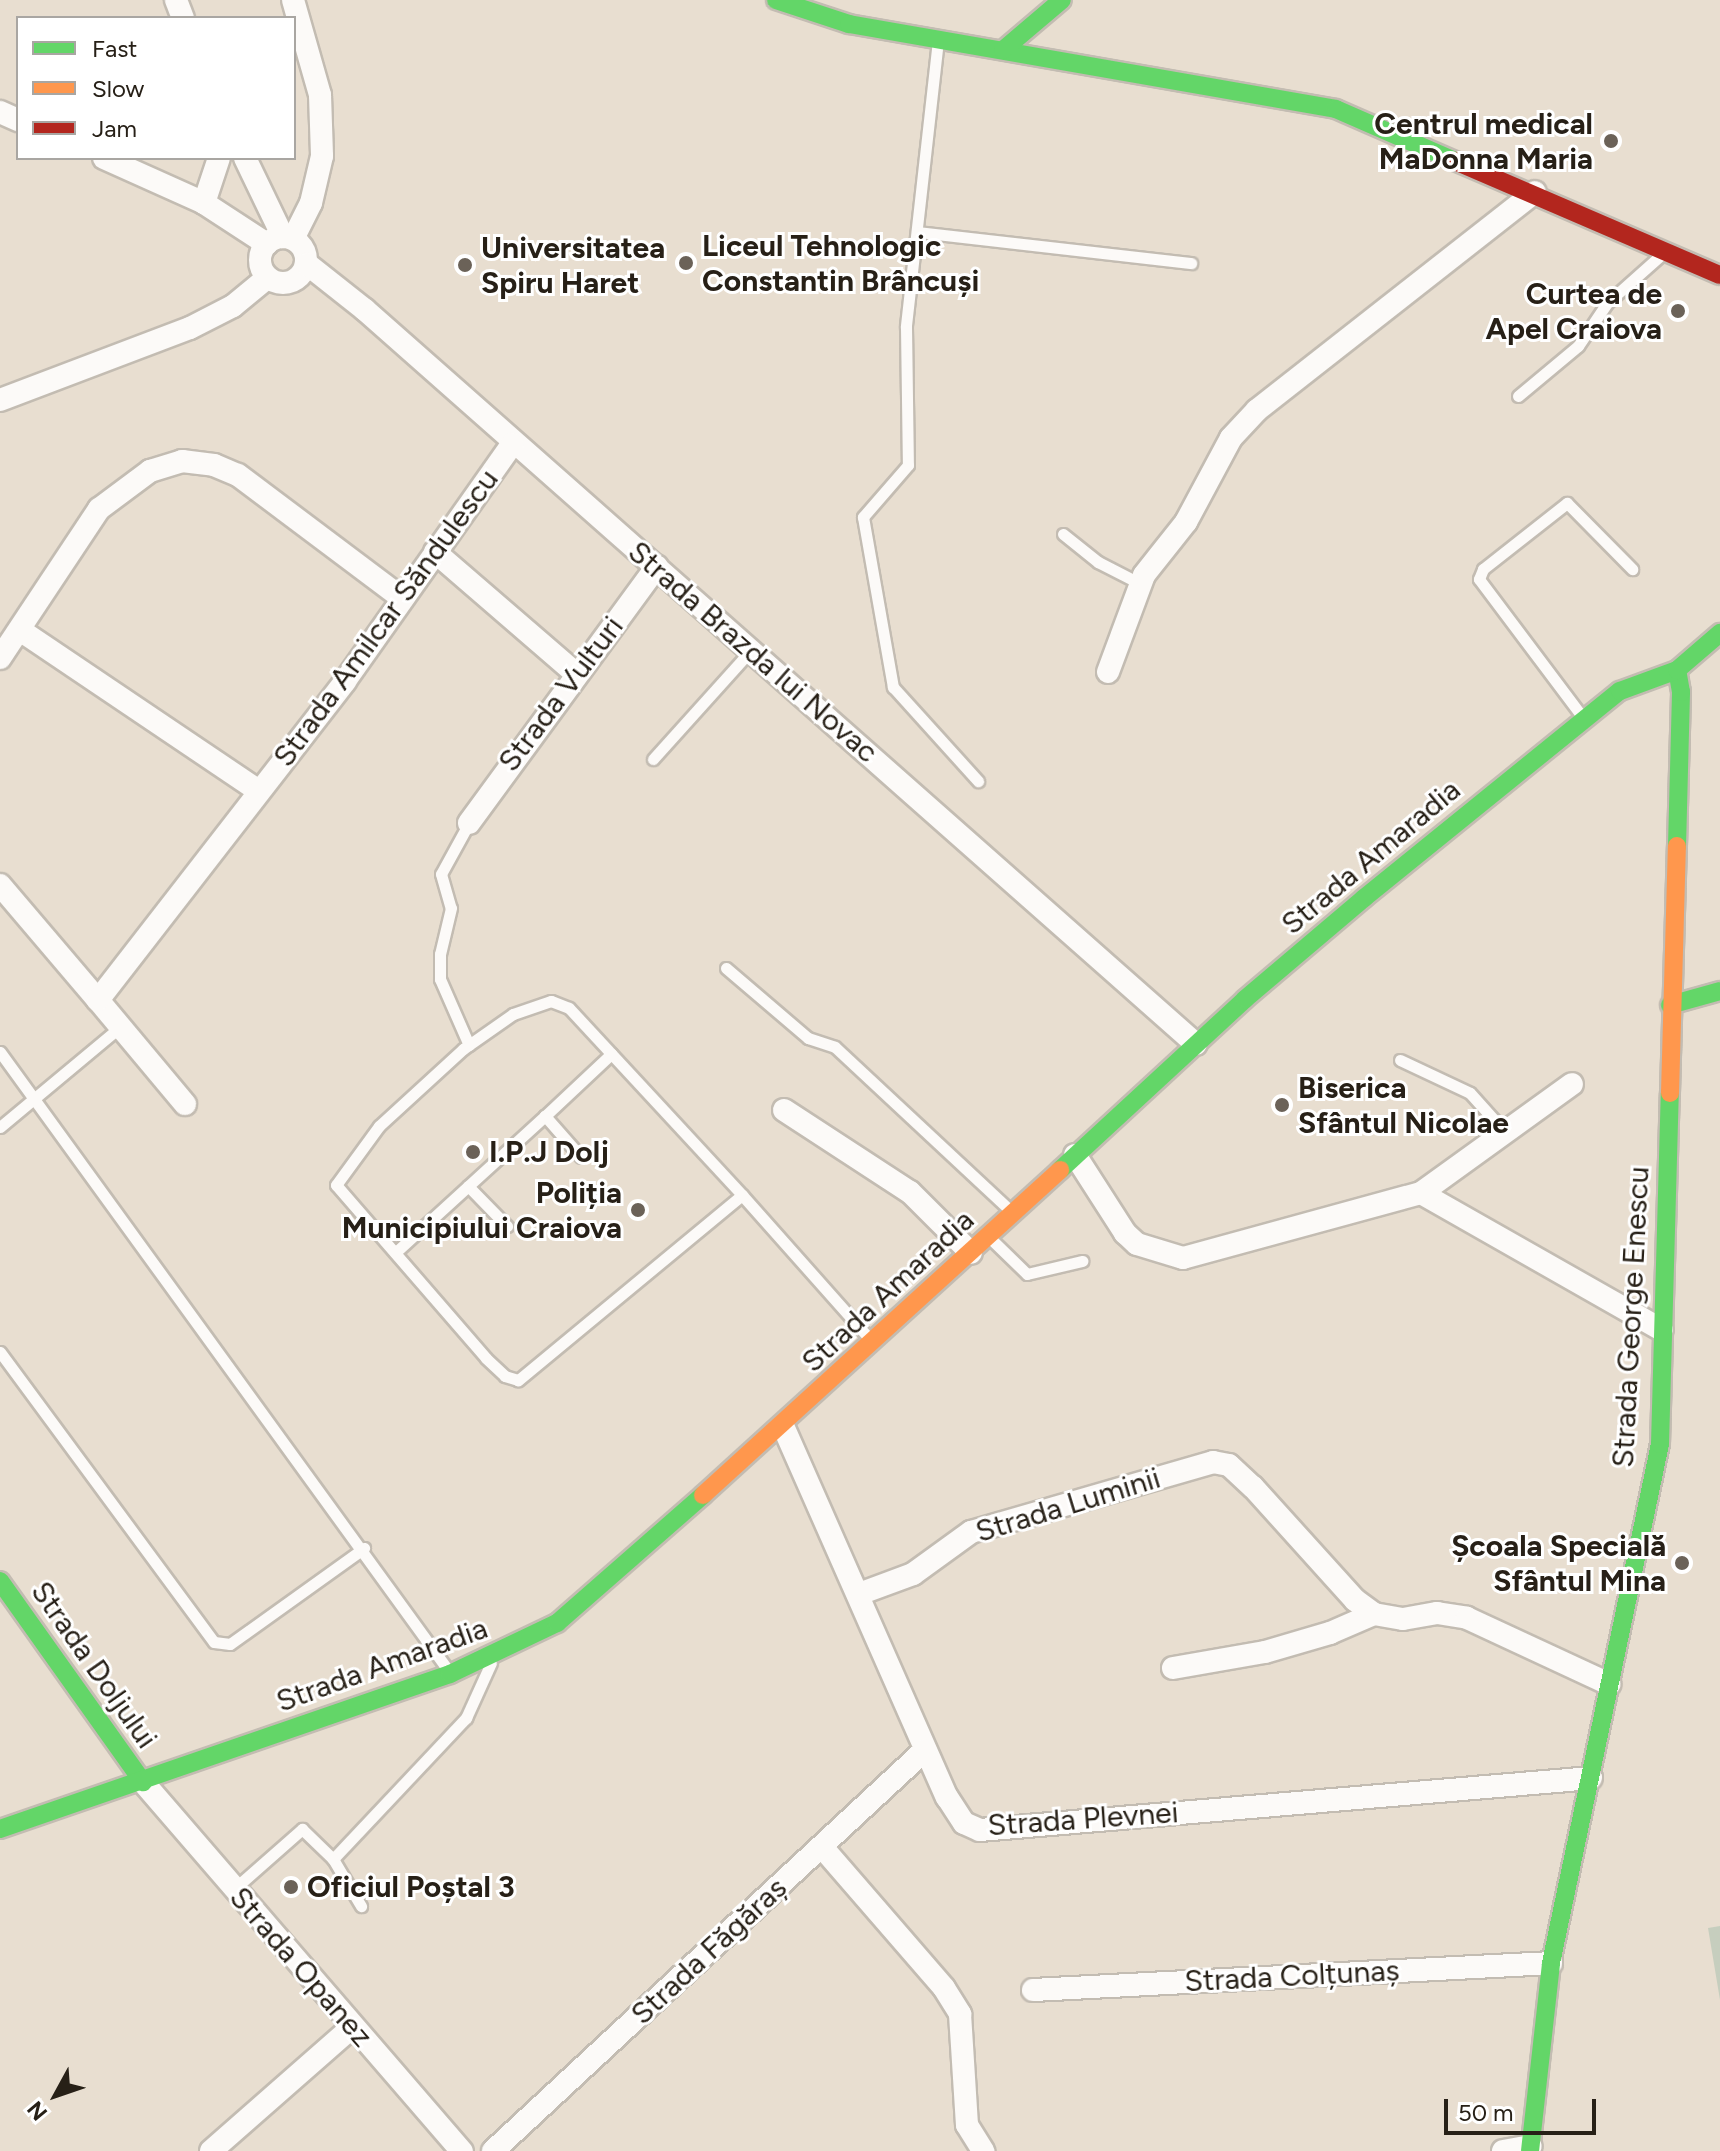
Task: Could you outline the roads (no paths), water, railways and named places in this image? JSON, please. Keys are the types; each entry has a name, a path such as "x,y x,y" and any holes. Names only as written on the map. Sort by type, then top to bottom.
{"street":[{"path":"267,278 260,261 311,203 322,156 320,95 293,0"},
{"path":"776,0 849,24 1336,109 1535,192 1720,275"},
{"path":"1003,50 1062,0"},
{"path":"108,160 304,249 307,264 291,283 267,278"},
{"path":"204,203 218,160"},
{"path":"246,160 281,240"},
{"path":"1108,672 1141,584 1186,522 1231,438 1257,410 1535,192"},
{"name":"Strada Brazda lui Novac","path":"307,264 364,309 512,444 657,566 1196,1044"},
{"path":"0,400 190,328 233,306 267,278"},
{"name":"Strada Amilcar Săndulescu","path":"98,1000 259,791 512,444"},
{"path":"0,658 99,509 150,471 182,461 214,465 238,475 402,598"},
{"path":"435,552 575,673"},
{"name":"Strada Vulturi","path":"469,823 575,673 657,566"},
{"name":"Strada Amilcar Săndulescu","path":"20,630 259,791"},
{"name":"Strada Amaradia","path":"0,1829 450,1674 494,1654 581,1606 783,1426 1196,1044 1364,898 1584,719 1627,687 1677,670 1720,633"},
{"name":"Strada George Enescu","path":"1531,2149 1551,1963 1660,1444 1681,692 1677,670"},
{"path":"0,885 185,1104"},
{"path":"1670,1005 1720,991"},
{"path":"1075,1155 1125,1233 1137,1244 1183,1258 1421,1193 1572,1084"},
{"path":"784,1110 910,1192 971,1253"},
{"path":"1421,1193 1662,1330"},
{"name":"Strada Plevnei","path":"783,1426 925,1750 964,1823 980,1830 1591,1778"},
{"name":"Strada Luminii","path":"859,1594 913,1574 971,1532 1195,1465 1229,1465 1355,1600 1374,1614"},
{"name":"Strada Doljului","path":"0,1581 143,1782"},
{"path":"1173,1668 1265,1652 1374,1614 1403,1619 1437,1613 1467,1618 1609,1684"},
{"name":"Strada Făgăraș","path":"493,2151 925,1750"},
{"name":"Strada Opanez","path":"143,1782 462,2151"},
{"path":"822,1847 944,1988 960,2014 967,2125 983,2151"},
{"name":"Strada Colțunaș","path":"1033,1990 1551,1963"},
{"path":"211,2151 352,2027"},
{"path":"1503,2151 1531,2149"}],"lane":[{"path":"938,40 906,327 908,465 863,517 893,687 978,781"},
{"path":"918,232 1191,263"},
{"path":"1518,396 1578,346 1607,303 1665,251"},
{"path":"1584,719 1479,579 1483,569 1567,503 1632,569"},
{"path":"1063,534 1098,562 1141,584"},
{"path":"653,759 751,650"},
{"path":"469,823 441,874 451,908 440,954 440,979 469,1045"},
{"path":"726,968 808,1038 835,1047 1014,1213"},
{"path":"742,1195 518,1380 505,1376 486,1358 397,1251 336,1185 379,1126 469,1045 513,1014 551,1001 569,1008 742,1195 873,1343"},
{"path":"0,1127 120,1027"},
{"path":"0,1052 364,1548 450,1674"},
{"path":"397,1251 611,1054"},
{"path":"1400,1060 1470,1093 1505,1132"},
{"path":"545,1116 581,1157"},
{"path":"468,1186 507,1226"},
{"path":"989,1236 1027,1274 1082,1261"},
{"path":"0,1352 214,1642 230,1644 364,1548"},
{"path":"333,1859 466,1718 494,1654"},
{"path":"234,1889 302,1829 333,1859 361,1906"}],"place":[{"name":"Centrul medical MaDonna Maria","path":"1611,141"},
{"name":"Liceul Tehnologic Constantin Brâncuși","path":"686,263"},
{"name":"Universitatea Spiru Haret","path":"465,265"},
{"name":"Curtea de Apel Craiova","path":"1678,311"},
{"name":"Biserica Sfântul Nicolae","path":"1282,1105"},
{"name":"I.P.J Dolj","path":"473,1152"},
{"name":"Poliția Municipiului Craiova","path":"638,1210"},
{"name":"Școala Specială Sfântul Mina","path":"1682,1563"},
{"name":"Oficiul Poștal 3","path":"291,1887"}]}
